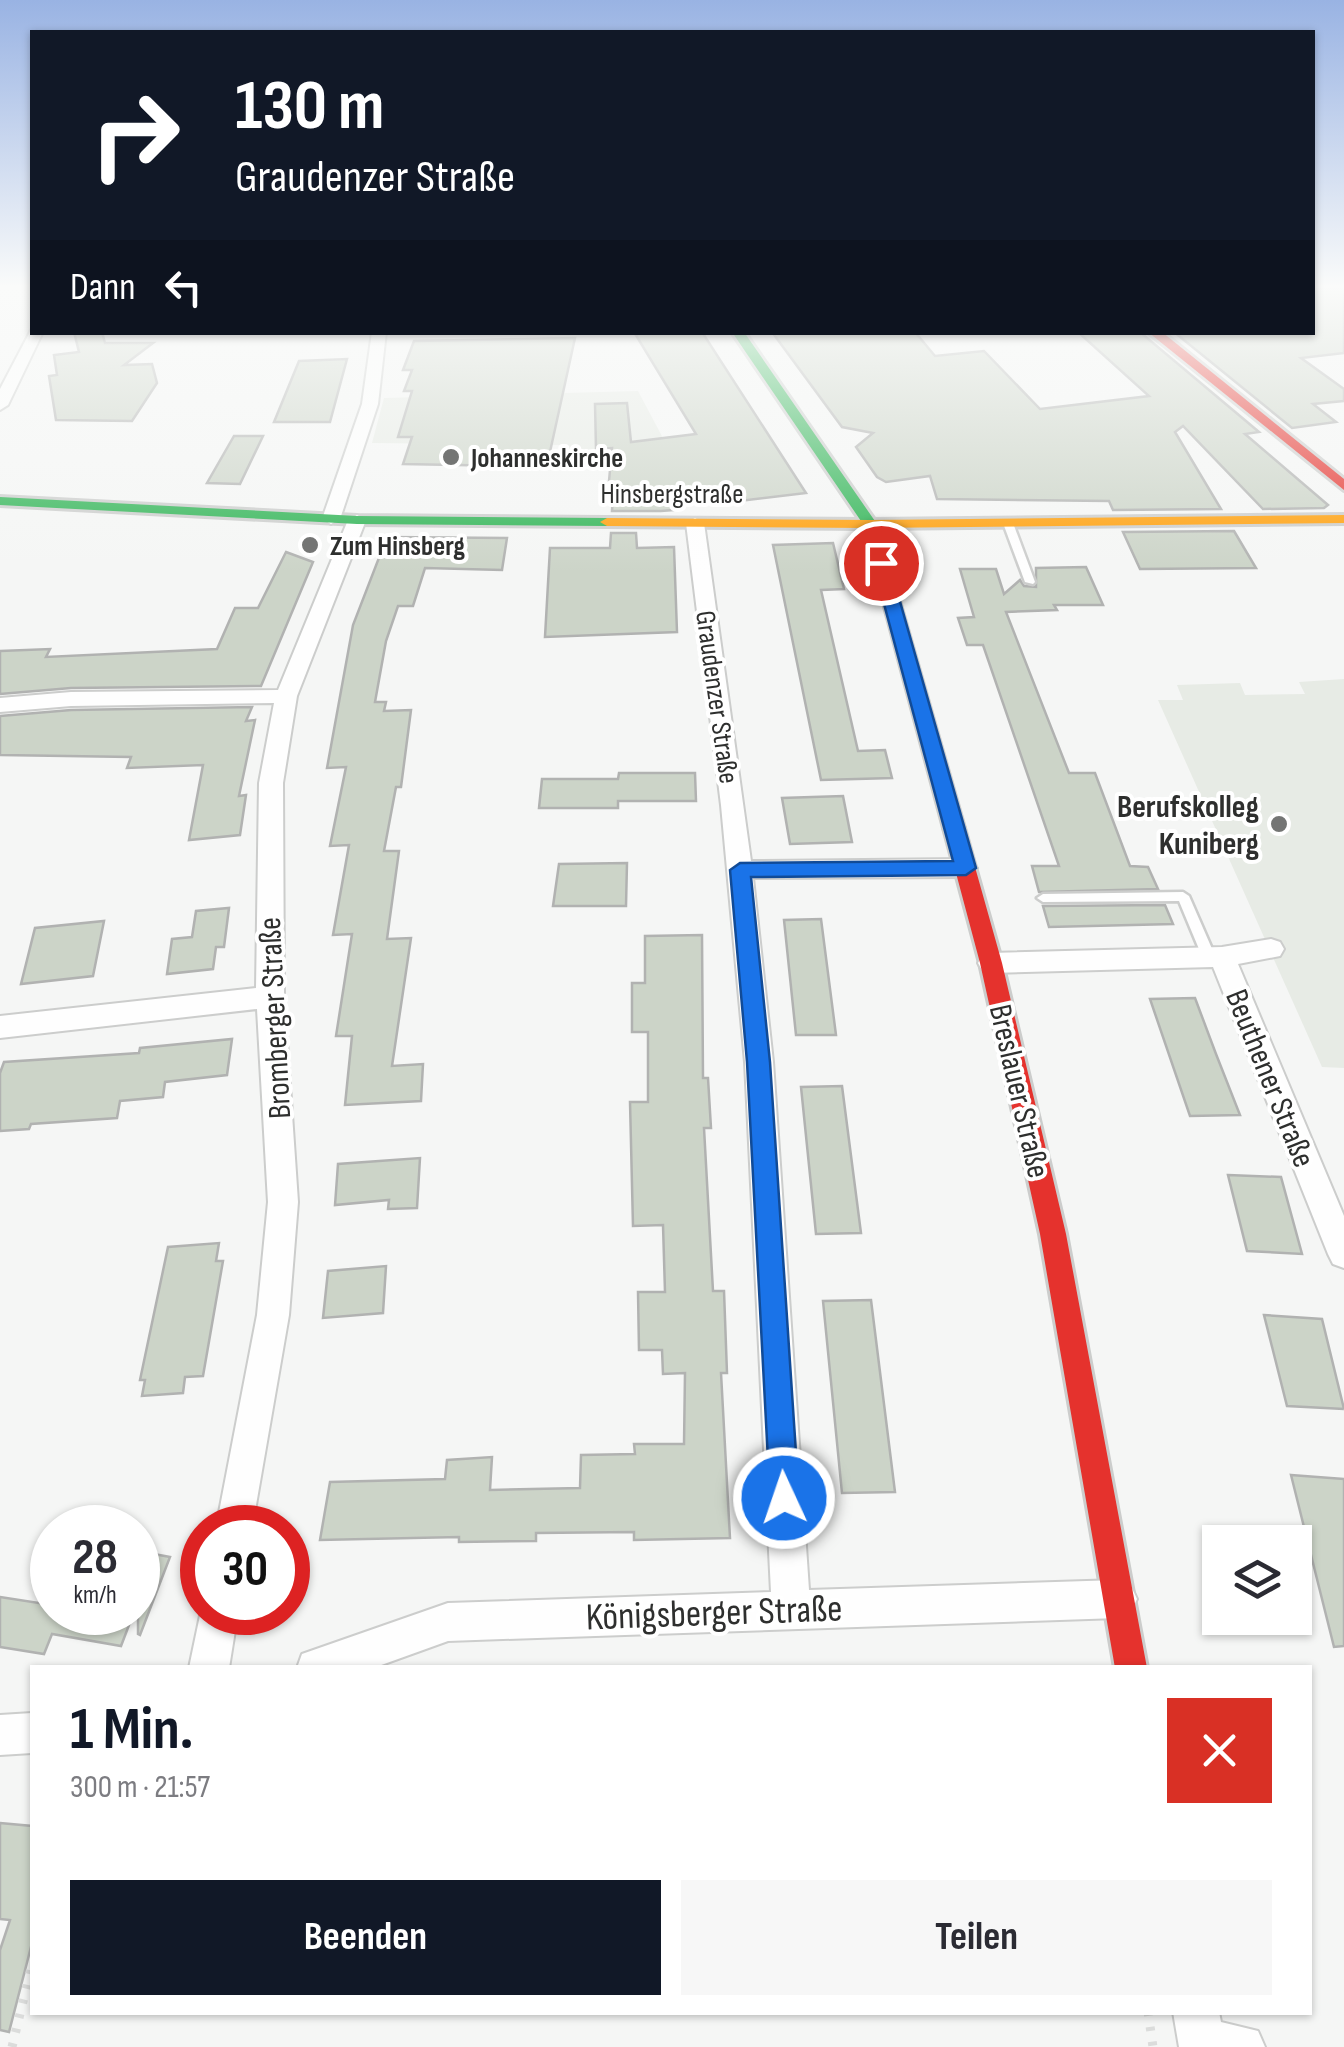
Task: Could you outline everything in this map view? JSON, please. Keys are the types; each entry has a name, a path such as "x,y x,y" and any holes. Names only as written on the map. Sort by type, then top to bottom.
{"street":[{"path":"0,406 11,383"},
{"name":"Bromberger Straße","path":"238,1505 273,1315 283,1202 270,997 271,783 286,696 344,519 375,383"},
{"name":"Breslauer Straße","path":"773,383 870,524 966,868 1053,1234 1130,1665"},
{"path":"1216,383 1344,486"},
{"name":"Hinsbergstraße","path":"0,501 344,519 870,524 1344,519"},
{"name":"Graudenzer Straße","path":"695,523 740,870 759,1062 791,1608"},
{"path":"0,705 71,699 286,696"},
{"path":"740,870 966,868"},
{"name":"Beuthener Straße","path":"991,963 1215,958 1271,948"},
{"name":"Beuthener Straße","path":"1215,958 1344,1254"},
{"path":"0,1027 270,997"},
{"name":"Königsberger Straße","path":"325,1665 448,1622 1118,1598"},
{"path":"210,1665 215,1635"},
{"path":"0,1734 30,1733"}],"lane":[{"path":"1008,523 1030,582"},
{"path":"1043,898 1184,896 1215,958"}],"path":[{"path":"12,2047 30,1972"},
{"path":"1148,2015 1153,2047"}],"shaded area":[{"path":"638,391 672,455 569,468 568,445 372,443 384,398"},
{"name":"Berufskolleg Kuniberg","path":"1344,679 1344,1068 1322,1067 1158,700 1183,700 1177,685 1240,683 1245,695 1305,694 1299,682"}],"building":[{"path":"50,383 157,383 132,421 56,420"},
{"path":"290,383 341,383 330,422 274,422"},
{"path":"407,383 565,383 548,461 518,458 516,466 403,464 412,437 398,437 412,391 404,391"},
{"path":"665,383 735,383 806,493 731,502 672,501 673,510 612,511 613,492 608,492 612,448 596,449 595,404 627,403 631,442 696,434"},
{"path":"809,383 1014,383 1040,409 1149,396 1134,383 1200,383 1259,432 1245,434 1328,505 1263,509 1183,426 1175,432 1221,509 1113,510 1109,501 937,499 930,476 886,482 877,477 856,447 873,433 842,427"},
{"path":"1236,383 1335,383 1344,389 1344,401 1313,404 1336,422 1292,428"},
{"path":"234,436 263,436 240,484 207,483"},
{"path":"1234,531 1256,568 1140,569 1123,532"},
{"path":"611,533 636,533 637,548 674,547 677,632 545,637 550,548 610,548"},
{"path":"387,537 507,538 502,570 425,568 413,606 398,606 386,641 375,702 386,702 384,711 411,710 401,787 396,787 384,851 399,851 387,939 411,938 392,1066 423,1064 421,1101 345,1105 352,1036 336,1036 352,934 333,935 349,845 330,846 346,767 327,768 353,625"},
{"path":"833,543 844,589 821,590 858,751 885,750 892,778 821,780 773,545"},
{"path":"286,552 313,562 261,686 71,688 0,694 0,651 50,649 46,657 217,649 235,608 258,608"},
{"path":"1086,567 1103,605 1054,605 1057,610 1006,612 1069,773 1095,773 1130,866 1148,867 1158,889 1039,892 1032,866 1059,866 983,645 967,645 958,618 974,617 960,569 996,569 1004,594 1020,580 1024,586 1036,587 1036,568"},
{"path":"252,707 246,721 255,720 239,796 246,795 240,835 189,840 203,765 127,768 131,757 0,755 0,716 71,710"},
{"path":"619,773 695,773 696,801 618,801 618,808 539,808 542,779 618,779"},
{"path":"843,796 852,842 790,844 782,798"},
{"path":"627,863 626,906 553,906 559,864"},
{"path":"1165,905 1173,924 1049,927 1043,906"},
{"path":"229,908 224,947 216,947 213,969 167,974 172,939 192,937 196,911"},
{"path":"821,919 836,1035 796,1035 784,920"},
{"path":"104,921 93,976 21,984 35,928"},
{"path":"702,935 703,1078 708,1078 711,1128 704,1128 713,1291 724,1291 727,1373 721,1373 730,1538 634,1540 634,1532 536,1533 536,1541 459,1542 459,1537 320,1540 330,1482 445,1479 447,1460 492,1457 490,1490 580,1488 581,1455 635,1454 634,1444 684,1444 685,1373 663,1374 662,1350 639,1350 638,1292 665,1292 663,1225 633,1226 630,1102 648,1102 648,1032 632,1032 632,983 645,983 645,936"},
{"path":"1195,998 1240,1115 1190,1116 1150,999"},
{"path":"232,1039 227,1075 165,1082 163,1097 120,1101 117,1118 31,1124 29,1129 0,1131 0,1073 4,1062 139,1053 140,1048"},
{"path":"842,1086 861,1233 816,1234 801,1087"},
{"path":"420,1158 417,1208 388,1209 389,1200 335,1205 338,1164"},
{"path":"1228,1175 1281,1177 1302,1254 1247,1251"},
{"path":"219,1243 216,1261 223,1261 203,1376 185,1377 183,1393 142,1396 145,1380 140,1380 168,1247"},
{"path":"386,1266 383,1313 323,1318 328,1271"},
{"path":"871,1300 895,1492 842,1493 823,1301"},
{"path":"1264,1315 1322,1319 1344,1409 1287,1406"},
{"path":"1291,1475 1344,1479 1344,1646 1334,1647 1312,1559 1312,1525 1304,1525"},
{"path":"160,1555 170,1557 160,1583"},
{"path":"0,1597 30,1602 30,1635 52,1635 44,1654 0,1647"},
{"path":"58,1635 125,1635 121,1646"},
{"path":"0,1823 30,1826 30,1951 9,2032 0,2030 0,1950 10,1920 0,1919"}],"traffic: fast":[{"path":"773,383 870,524 954,828"},
{"path":"0,501 357,520 607,522"}],"traffic: slow":[{"path":"607,522 870,524 1344,519"}],"traffic: jam":[{"path":"1216,383 1344,486"},
{"path":"954,828 991,963 1053,1234 1130,1665"}],"place":[{"name":"Johanneskirche","path":"451,457"},
{"name":"Zum Hinsberg","path":"310,545"},
{"name":"Berufskolleg Kuniberg","path":"1279,824"}],"route":[{"path":"784,1498 759,1062 740,870 966,868 881,563"}]}
